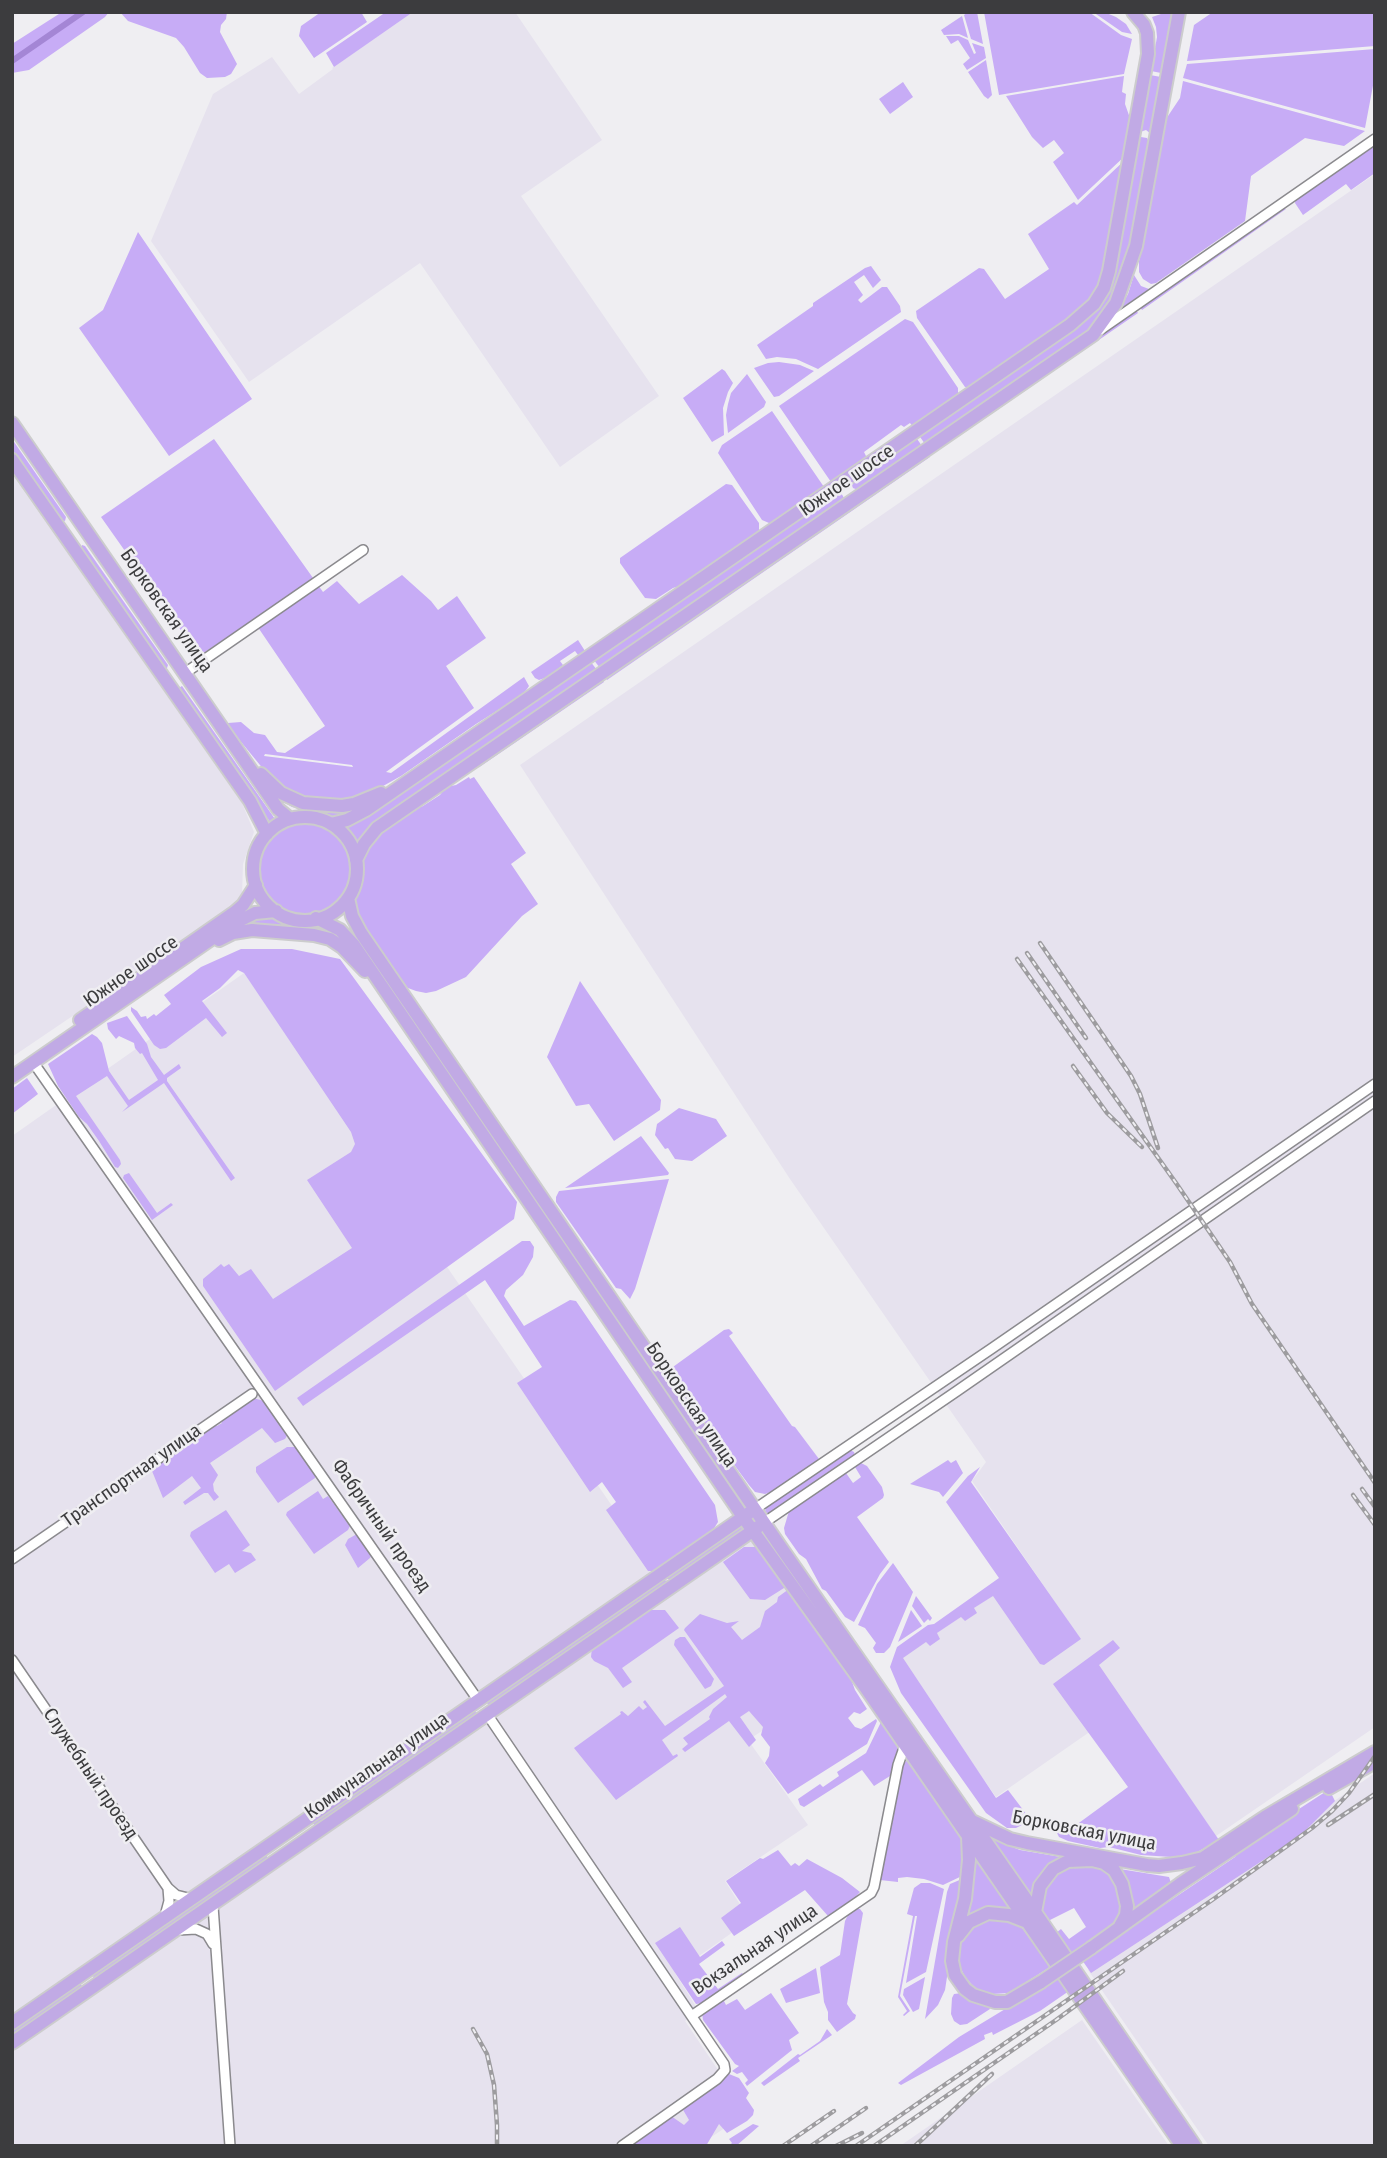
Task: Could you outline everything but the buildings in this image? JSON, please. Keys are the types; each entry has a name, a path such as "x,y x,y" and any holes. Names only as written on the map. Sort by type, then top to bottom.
{"main road":[{"name":"Южное шоссе","path":"331,824 358,816 1070,325 1094,304 1104,288 1108,271 1146,72 1149,40 1144,25 1133,12"},
{"name":"Южное шоссе","path":"356,860 377,828 1093,335 1112,311 1123,289 1136,246 1179,12"},
{"path":"1134,139 1144,134 1155,142"},
{"name":"Борковская улица","path":"12,424 278,808 289,820"},
{"name":"Борковская улица","path":"12,460 250,801 267,834"},
{"path":"854,474 850,484 852,489 864,493"},
{"path":"836,486 849,491 849,503"},
{"path":"70,542 86,530"},
{"path":"237,748 281,793 303,803 317,805 354,804 427,768"},
{"path":"308,817 331,824 348,840 356,860 356,876 348,898 334,911 316,918 292,918 276,911 264,900 256,885 254,860 260,844 277,825 289,820 308,817"},
{"name":"Южное шоссе","path":"12,1067 235,912 256,885"},
{"name":"Борковская улица","path":"348,898 352,916 361,933 743,1517 968,1837 1031,1917 1195,2146"},
{"name":"Южное шоссе","path":"12,1077 245,917 276,911"},
{"name":"Борковская улица","path":"316,918 340,930 354,945 765,1522 969,1819 1182,2146"},
{"path":"197,950 233,933 252,930 314,935 330,939 342,947 392,1000"},
{"name":"Коммунальная улица","path":"12,2023 755,1509"},
{"name":"Коммунальная улица","path":"12,2042 213,1906 765,1522"},
{"name":"Фабричный проезд","path":"478,1700 487,1714"},
{"name":"Борковская улица","path":"969,1819 1010,1839 1027,1843 1147,1865 1174,1864 1203,1858 1265,1817 1375,1752"},
{"path":"968,1837 969,1860 965,1899 952,1961 960,1982 973,1995 995,2002 1007,2002 1041,1982 1180,1884 1309,1799 1375,1762"},
{"path":"279,1838 276,1843 278,1849 287,1852"},
{"path":"261,1850 272,1856 271,1864"},
{"path":"954,1942 969,1922 988,1913 1031,1917 1046,1876 1060,1864 1079,1859 1104,1863 1114,1870 1122,1884 1130,1912 1139,1914"},
{"path":"1174,1864 1184,1874 1180,1884"},
{"path":"1119,1928 1126,1915 1127,1906"},
{"path":"83,1974 92,1988"}],"street":[{"path":"1093,335 1375,139"},
{"path":"185,673 363,550"},
{"name":"Фабричный проезд","path":"33,1062 478,1700"},
{"path":"755,1509 1375,1084"},
{"path":"765,1522 1375,1101"},
{"path":"1253,1168 1261,1179"},
{"path":"1120,1259 1128,1271"},
{"name":"Транспортная улица","path":"12,1559 252,1394"},
{"name":"Служебный проезд","path":"12,1660 168,1888"},
{"name":"Фабричный проезд","path":"487,1714 693,2015"},
{"name":"Вокзальная улица","path":"622,2146 723,2074 725,2070 721,2057 693,2015 871,1893 898,1765 905,1745"},
{"path":"168,1888 176,1895 192,1899"},
{"path":"163,1919 168,1910 168,1888"},
{"path":"213,1906 230,2146"},
{"path":"176,1930 189,1928 202,1932 211,1939 215,1947"}],"shaded area":[{"path":"62,12 109,12 29,70 12,73 12,44"},
{"path":"120,12 227,12 220,32 237,64 231,74 225,77 207,78 200,73 176,38 128,21"},
{"path":"321,12 361,12 367,22 314,58 299,36 301,26"},
{"path":"386,12 413,12 334,67 326,53"},
{"path":"413,12 515,12 602,140 521,196 659,396 560,467 420,263 249,382 151,241 213,94 272,57 299,94"},
{"path":"977,12 983,44 971,39 964,15"},
{"path":"984,12 1089,12 1121,35 1132,39 1124,74 999,95"},
{"path":"1093,12 1104,12 1116,17 1126,24 1132,34 1122,32"},
{"path":"1173,12 1161,73 1151,71 1157,37 1152,17"},
{"path":"1213,12 1375,12 1375,46 1187,61 1194,25"},
{"path":"962,16 968,38 959,34 944,35 941,30"},
{"path":"946,36 959,36 968,40 974,54 976,53 972,43 984,47 986,58 967,70 963,64 970,58 958,40 951,44"},
{"path":"1375,49 1375,75 1365,128 1183,78 1187,64"},
{"path":"986,60 992,95 988,99 968,72"},
{"path":"1150,75 1161,77 1151,134 1146,130 1140,132"},
{"path":"1124,76 1122,92 1126,94 1125,104 1131,121 1126,155 1078,200 1053,162 1064,153 1054,140 1043,148 1032,137 1006,96"},
{"path":"1183,81 1365,131 1344,146 1305,138 1251,176 1245,221 1151,284 1143,279 1139,272 1146,211 1162,125 1180,98"},
{"path":"903,82 913,97 890,114 879,99"},
{"path":"1141,137 1147,138 1149,142 1122,284 1098,321 1073,343 925,444 918,434 1099,304 1138,140"},
{"path":"1375,143 1375,173 1351,190 1346,184 1303,215 1295,203 1296,198"},
{"path":"1125,160 1101,280 1089,300 1072,317 969,387 965,387 917,318 916,311 979,268 984,269 1005,299 1049,269 1028,234 1074,202 1077,205"},
{"path":"1375,174 1375,1727 1216,1836 1098,1666 1101,1724 996,1797 899,1658 1004,1588 1079,1637 972,1481 986,1462 790,1179 520,765"},
{"path":"1283,208 1286,209 1142,310 1140,307"},
{"path":"138,232 252,399 169,456 79,328 103,310"},
{"path":"871,266 881,280 873,288 864,275 854,282 863,295 858,300 861,303 882,287 887,287 901,312 818,369 796,359 766,359 757,345 813,306 813,303"},
{"path":"1134,275 1141,286 1149,289 1119,310 1128,294"},
{"path":"1136,310 1138,313 958,437 961,431"},
{"path":"905,319 913,322 958,388 958,394 913,427 910,423 904,427 901,425 864,452 867,458 831,482 779,406"},
{"path":"779,362 800,365 814,371 774,397 754,368"},
{"path":"722,369 733,383 723,408 724,435 712,442 683,398"},
{"path":"747,374 766,402 764,407 728,433 726,415 731,393"},
{"path":"772,411 824,487 769,523 762,520 718,453 722,445"},
{"path":"915,436 922,446 858,490 853,488 851,483"},
{"path":"12,439 66,517 65,521 61,520 12,449"},
{"path":"214,439 323,592 337,581 359,604 402,575 438,610 457,596 486,638 446,666 474,708 386,772 391,773 524,677 529,686 522,695 401,776 358,800 309,800 278,787 228,726 228,723 241,722 254,733 265,735 277,752 285,753 325,726 253,620 199,656 101,517","holes":["265,754 353,767 264,756"]},
{"path":"927,454 930,457 607,680 605,676 889,480 894,480"},
{"path":"12,474 242,803 254,832 243,864 242,895 235,906 12,1057"},
{"path":"726,484 732,485 759,523 759,532 683,585 656,599 645,598 620,563 620,558"},
{"path":"840,491 844,498 842,502 600,668 593,659"},
{"path":"82,545 168,665 167,668 163,668 81,549"},
{"path":"578,640 585,651 578,655 575,651 560,661 563,665 548,677 539,680 535,678 531,672"},
{"path":"590,661 597,670 372,826 357,844 344,827 363,818"},
{"path":"602,678 604,682 478,768 484,760"},
{"path":"182,686 275,819 270,822 177,689"},
{"path":"474,777 526,853 511,864 538,904 522,916 466,977 436,991 416,991 408,988 364,936 354,903 363,874 364,857 376,835 412,810 440,795 446,787 456,785"},
{"path":"277,798 362,807 337,818 292,807"},
{"path":"305,823 323,827 337,837 347,851 351,869 347,887 337,901 323,911 305,915 287,911 273,901 263,887 259,869 263,851 273,837 287,827"},
{"path":"269,917 299,926 322,926 339,936 341,942 237,929 248,920"},
{"path":"241,949 292,949 340,959 517,1202 514,1219 275,1391 203,1286 203,1279 221,1264 224,1267 229,1264 239,1276 251,1269 273,1299 352,1248 307,1180 351,1152 355,1144 351,1132 244,973 238,970 202,1001 227,1033 222,1037 206,1018 166,1048 160,1049 154,1045 131,1011 131,1007 147,1019 154,1014 156,1016 171,1004 164,995 201,967"},
{"path":"244,973 657,1571 12,2017 12,1136"},
{"path":"580,981 661,1100 660,1110 614,1141 589,1104 576,1106 547,1057"},
{"path":"127,1016 164,1075 179,1064 181,1068 167,1078 167,1081 235,1178 231,1181 164,1083 122,1112 128,1106 107,1076 76,1096 120,1160 118,1168 58,1086 48,1064 92,1034 102,1043 109,1071 129,1100 158,1080 134,1043 119,1036 116,1039 108,1029 107,1023"},
{"path":"27,1078 38,1094 12,1114 12,1089"},
{"path":"679,1108 716,1119 727,1136 692,1161 675,1159 655,1135 657,1124"},
{"path":"641,1136 668,1175 565,1188"},
{"path":"129,1173 157,1213 171,1203 173,1205 152,1220 123,1178"},
{"path":"669,1179 630,1299 621,1289 616,1288 556,1202 556,1197 559,1191"},
{"path":"522,1241 530,1241 534,1247 533,1257 523,1275 506,1290 504,1296 524,1326 570,1300 576,1301 715,1505 718,1522 711,1533 657,1571 648,1571 606,1510 616,1502 602,1482 590,1492 517,1383 542,1367 485,1280 303,1406 297,1398"},
{"path":"729,1329 733,1333 729,1336 792,1426 819,1459 776,1490 765,1494 755,1492 749,1485 666,1372"},
{"path":"253,1398 264,1401 288,1434 285,1439 275,1443 262,1428 210,1463 218,1475 213,1484 219,1497 214,1501 208,1493 204,1493 185,1505 183,1502 201,1488 192,1476 163,1498 152,1471 154,1466 211,1426 222,1423 220,1420"},
{"path":"287,1447 297,1447 315,1473 315,1478 278,1503 256,1472 256,1467"},
{"path":"850,1450 855,1456 769,1514 765,1512 771,1502"},
{"path":"948,1460 951,1463 956,1460 963,1473 943,1497 939,1492 910,1484"},
{"path":"861,1463 867,1466 882,1487 884,1495 857,1517 889,1562 854,1622 845,1617 822,1589 806,1559 799,1554 785,1534 784,1528 789,1511 846,1473 853,1483 861,1477 855,1467"},
{"path":"980,1467 971,1482 1081,1639 1044,1665 1040,1664 993,1596 974,1608 977,1613 965,1621 961,1617 937,1633 940,1639 930,1646 926,1642 903,1658 996,1798 1008,1790 1027,1815 1024,1824 1016,1828 1007,1828 986,1813 901,1693 890,1667 897,1647 999,1578 946,1502 968,1476"},
{"path":"318,1491 323,1499 328,1496 350,1526 314,1554 286,1515"},
{"path":"226,1510 250,1545 242,1551 251,1553 256,1560 235,1573 229,1564 215,1573 190,1536 191,1532"},
{"path":"746,1524 747,1529 675,1580 661,1578 740,1525"},
{"path":"357,1534 372,1554 358,1568 345,1545 348,1539"},
{"path":"753,1538 847,1676 748,1740 808,1825 725,1881 750,1920 675,1973 695,2005 693,2015 685,2021 747,2113 698,2146 12,2146 12,2046"},
{"path":"744,1547 757,1547 785,1585 784,1588 765,1600 750,1599 723,1562"},
{"path":"893,1563 913,1592 890,1647 884,1653 876,1653 873,1648 876,1643 865,1628 858,1625 877,1584"},
{"path":"659,1580 673,1581 489,1706 486,1701"},
{"path":"789,1589 851,1679 867,1709 860,1714 854,1712 848,1718 855,1727 861,1729 876,1719 867,1744 788,1794 765,1763 770,1747 761,1735 763,1727 749,1711 740,1717 756,1740 749,1747 729,1721 685,1752 682,1749 688,1744 683,1738 710,1719 713,1709 727,1697 725,1694 662,1740 673,1756 678,1756 616,1800 574,1748 621,1714 620,1712 628,1716 639,1706 643,1710 647,1707 643,1702 645,1700 665,1726 724,1686 685,1628 700,1614 727,1623 739,1621 731,1627 742,1640 760,1627 765,1611"},
{"path":"916,1596 932,1618 930,1621 928,1619 924,1623 912,1606"},
{"path":"648,1610 665,1610 679,1628 622,1668 632,1682 623,1688 608,1668 594,1661 591,1657 592,1648"},
{"path":"911,1610 922,1626 898,1642"},
{"path":"685,1637 714,1679 711,1686 705,1689 674,1645 675,1640"},
{"path":"1113,1640 1120,1648 1099,1665 1219,1840 1192,1855 1141,1855 1068,1841 1057,1833 1068,1825 1072,1828 1128,1787 1053,1684"},
{"path":"473,1710 478,1714 316,1828 311,1820"},
{"path":"881,1722 898,1744 894,1770 890,1776 874,1786 862,1770 804,1807 800,1805 798,1799 820,1784 823,1787 839,1776 837,1772 866,1753"},
{"path":"908,1759 960,1836 963,1846 964,1875 943,1885 907,1877 898,1878 898,1882 880,1880 903,1765"},
{"path":"1375,1773 1375,2146 1209,2146 1088,1970"},
{"path":"1342,1781 1346,1786 1332,1795 1335,1801 1300,1836 1091,1973 1082,1960 1235,1857 1242,1846"},
{"path":"994,1840 1020,1850 1061,1857 1049,1864 1040,1875 1032,1898 992,1843"},
{"path":"778,1850 791,1866 795,1863 799,1866 807,1859 842,1878 860,1892 853,1900 828,1916 805,1890 734,1936 721,1918 741,1903 726,1881 760,1858 763,1859"},
{"path":"265,1854 269,1859 95,1980 92,1974"},
{"path":"974,1858 1013,1912 965,1921"},
{"path":"1081,1862 1092,1862 1112,1875 1124,1903 1121,1918 1071,1954 1056,1933 1061,1929 1069,1939 1086,1927 1074,1908 1048,1921 1041,1912 1044,1890 1054,1877 1062,1870"},
{"path":"1120,1869 1169,1877 1171,1883 1138,1909 1130,1905"},
{"path":"962,1879 945,1990 938,2005 925,2019 947,1892 950,1884"},
{"path":"921,1883 930,1883 944,1889 926,1972 906,1983 915,1916 900,1996 910,2011 904,2016 907,2011 898,1997 913,1916 907,1914 914,1888"},
{"path":"855,1909 860,1909 863,1913 847,2004 856,2015 855,2019 837,2032 828,2020 820,1967 840,1955 845,1921"},
{"path":"992,1918 1015,1922 1050,1967 1009,1993 992,1994 976,1989 965,1977 957,1961 958,1948 968,1932 978,1922"},
{"path":"680,1927 700,1957 722,1941 725,1945 699,1964 718,1989 742,1973 744,1975 703,2003 696,2004 655,1943"},
{"path":"816,1968 820,1993 786,2003 780,1989"},
{"path":"925,1977 919,2009 913,2012 903,1995 904,1989"},
{"path":"1058,1977 1069,1991 1040,2011 993,2035 992,2032 984,2035 985,2039 901,2085 898,2083 959,2037"},
{"path":"79,1983 83,1987 12,2039 12,2027"},
{"path":"771,1993 799,2033 789,2040 792,2050 747,2086 745,2083 748,2080 742,2072 737,2074 732,2071 739,2066 703,2020 702,2013 723,1999 726,2005 737,1999 745,2010"},
{"path":"962,1993 988,2005 990,2009 967,2024 960,2025 954,2021 951,2014 952,1998 954,1994"},
{"path":"1082,2020 1169,2146 900,2146"},
{"path":"827,2029 832,2035 764,2086 761,2083 798,2054 820,2041"},
{"path":"729,2074 739,2078 749,2093 746,2098 754,2110 747,2121 727,2133 719,2124 706,2146 629,2146 671,2116 684,2125 689,2120 682,2108"},
{"path":"753,2124 759,2126 736,2146 729,2146 732,2143 729,2139"}],"waterway":[{"path":"12,61 83,12"}],"railway":[{"path":"1040,943 1131,1076 1140,1094 1158,1148"},
{"path":"1027,953 1086,1038"},
{"path":"1017,959 1230,1262 1252,1304 1375,1483"},
{"path":"1073,1066 1107,1113 1142,1147"},
{"path":"1362,1489 1375,1507"},
{"path":"1353,1495 1375,1525"},
{"path":"856,2146 1312,1828 1349,1793 1375,1756"},
{"path":"1328,1825 1375,1794"},
{"path":"874,2146 1123,1971"},
{"path":"473,2029 487,2054 494,2085 497,2146"},
{"path":"915,2146 992,2074"},
{"path":"811,2146 866,2108"},
{"path":"783,2146 834,2111"},
{"path":"836,2146 862,2133"}]}
